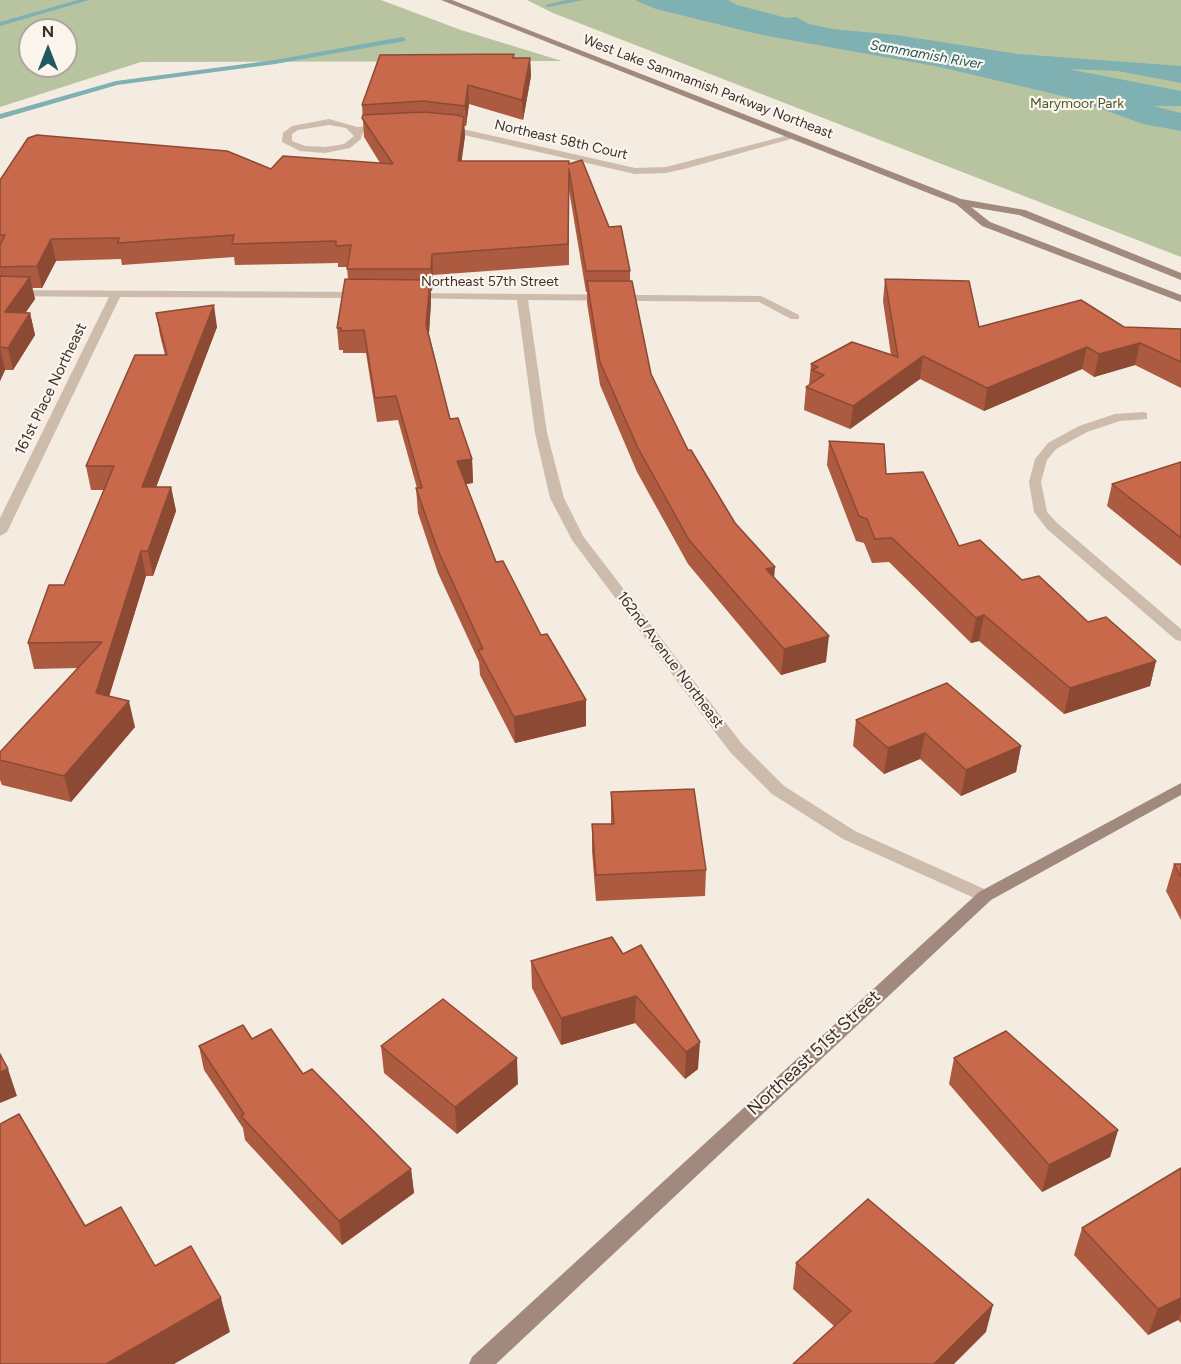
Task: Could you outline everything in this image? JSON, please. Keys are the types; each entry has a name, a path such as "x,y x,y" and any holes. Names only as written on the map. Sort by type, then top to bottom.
{"main road":[{"name":"West Lake Sammamish Parkway Northeast","path":"445,0 959,202 1021,212 1181,277"},
{"name":"West Lake Sammamish Parkway Northeast","path":"959,202 986,224 1181,298"},
{"name":"Northeast 51st Street","path":"480,1364 985,896 1181,788"}],"street":[{"path":"356,130 358,137 354,142 325,150 293,146 285,137 295,128 316,123 340,123 356,130 395,127"},
{"name":"Northeast 58th Court","path":"436,127 458,129 578,160 650,171 684,166 793,137"},
{"path":"0,293 379,296"},
{"name":"161st Place Northeast","path":"0,532 116,294"},
{"name":"Northeast 57th Street","path":"403,296 761,299 795,317"},
{"name":"162nd Avenue Northeast","path":"522,297 541,433 557,498 577,537 736,748 778,790 849,835 985,896"},
{"path":"1143,416 1119,417 1083,429 1052,446 1041,459 1035,482 1041,512 1052,526 1181,637"}],"green space":[{"path":"0,0 381,0 461,30 562,61 141,62 0,107"},
{"name":"Marymoor Park","path":"527,0 1181,0 1181,257 553,13"}],"water":[{"name":"Sammamish River","path":"635,0 728,0 737,5 787,18 796,17 809,24 832,29 897,35 1018,54 1181,66 1181,83 1118,71 1068,69 1181,91 1181,106 1153,106 1181,113 1181,131 1143,124 1071,98 940,67 762,35 656,9"}],"building":[{"path":"514,54 513,58 530,58 522,100 468,85 465,106 423,101 362,105 380,55"},
{"path":"423,112 464,117 458,161 569,161 569,164 582,160 609,227 621,226 630,271 586,271 569,169 568,244 432,254 431,269 347,269 351,245 336,246 336,241 232,244 234,235 118,243 119,238 51,239 37,266 0,267 0,245 5,235 0,235 0,180 28,138 37,135 227,151 271,169 283,156 393,164 362,118 363,115"},
{"path":"0,276 30,277 5,312 30,313 8,348 0,347"},
{"path":"345,279 430,280 426,325 450,419 458,418 472,459 457,461 496,562 503,561 541,635 547,634 586,700 514,717 478,650 483,649 437,548 416,488 422,488 396,396 375,398 364,330 341,331 341,328 337,328"},
{"path":"885,279 969,281 979,327 1081,300 1124,327 1181,329 1181,362 1140,343 1099,354 1087,347 987,388 923,356 853,406 806,387 824,375 812,370 818,367 811,364 852,342 898,357"},
{"path":"587,281 632,281 651,374 688,450 691,450 735,523 775,567 766,569 829,636 784,649 689,540 638,448 600,362"},
{"path":"214,305 142,487 171,487 148,551 141,551 96,693 129,701 64,776 0,760 0,752 102,642 28,643 49,585 64,585 114,466 86,466 135,355 167,355 156,313"},
{"path":"829,441 884,444 886,474 923,472 959,546 980,540 1022,580 1039,576 1088,622 1106,617 1156,661 1070,688 984,615 976,618 892,538 875,539 867,519 859,516"},
{"path":"1181,462 1181,538 1112,484"},
{"path":"947,683 1021,746 966,770 925,733 888,748 856,720"},
{"path":"694,789 706,870 596,875 592,824 614,824 611,792"},
{"path":"1174,864 1181,864 1181,877"},
{"path":"612,937 623,954 641,945 700,1042 686,1052 636,996 561,1018 531,961"},
{"path":"443,999 517,1058 455,1107 381,1046"},
{"path":"243,1025 252,1039 271,1029 303,1074 312,1069 411,1169 339,1221 241,1116 244,1114 199,1046"},
{"path":"1006,1031 1118,1130 1049,1165 954,1058"},
{"path":"0,1054 8,1069 0,1072"},
{"path":"19,1114 85,1226 121,1207 155,1266 191,1246 221,1298 106,1364 0,1364 0,1124"},
{"path":"1181,1168 1181,1298 1158,1309 1082,1228"},
{"path":"868,1199 993,1305 934,1364 793,1364 851,1311 796,1263"}],"waterway":[{"path":"0,24 86,0"},
{"path":"548,5 581,0"},
{"path":"0,117 116,83 275,62 402,39"}]}
